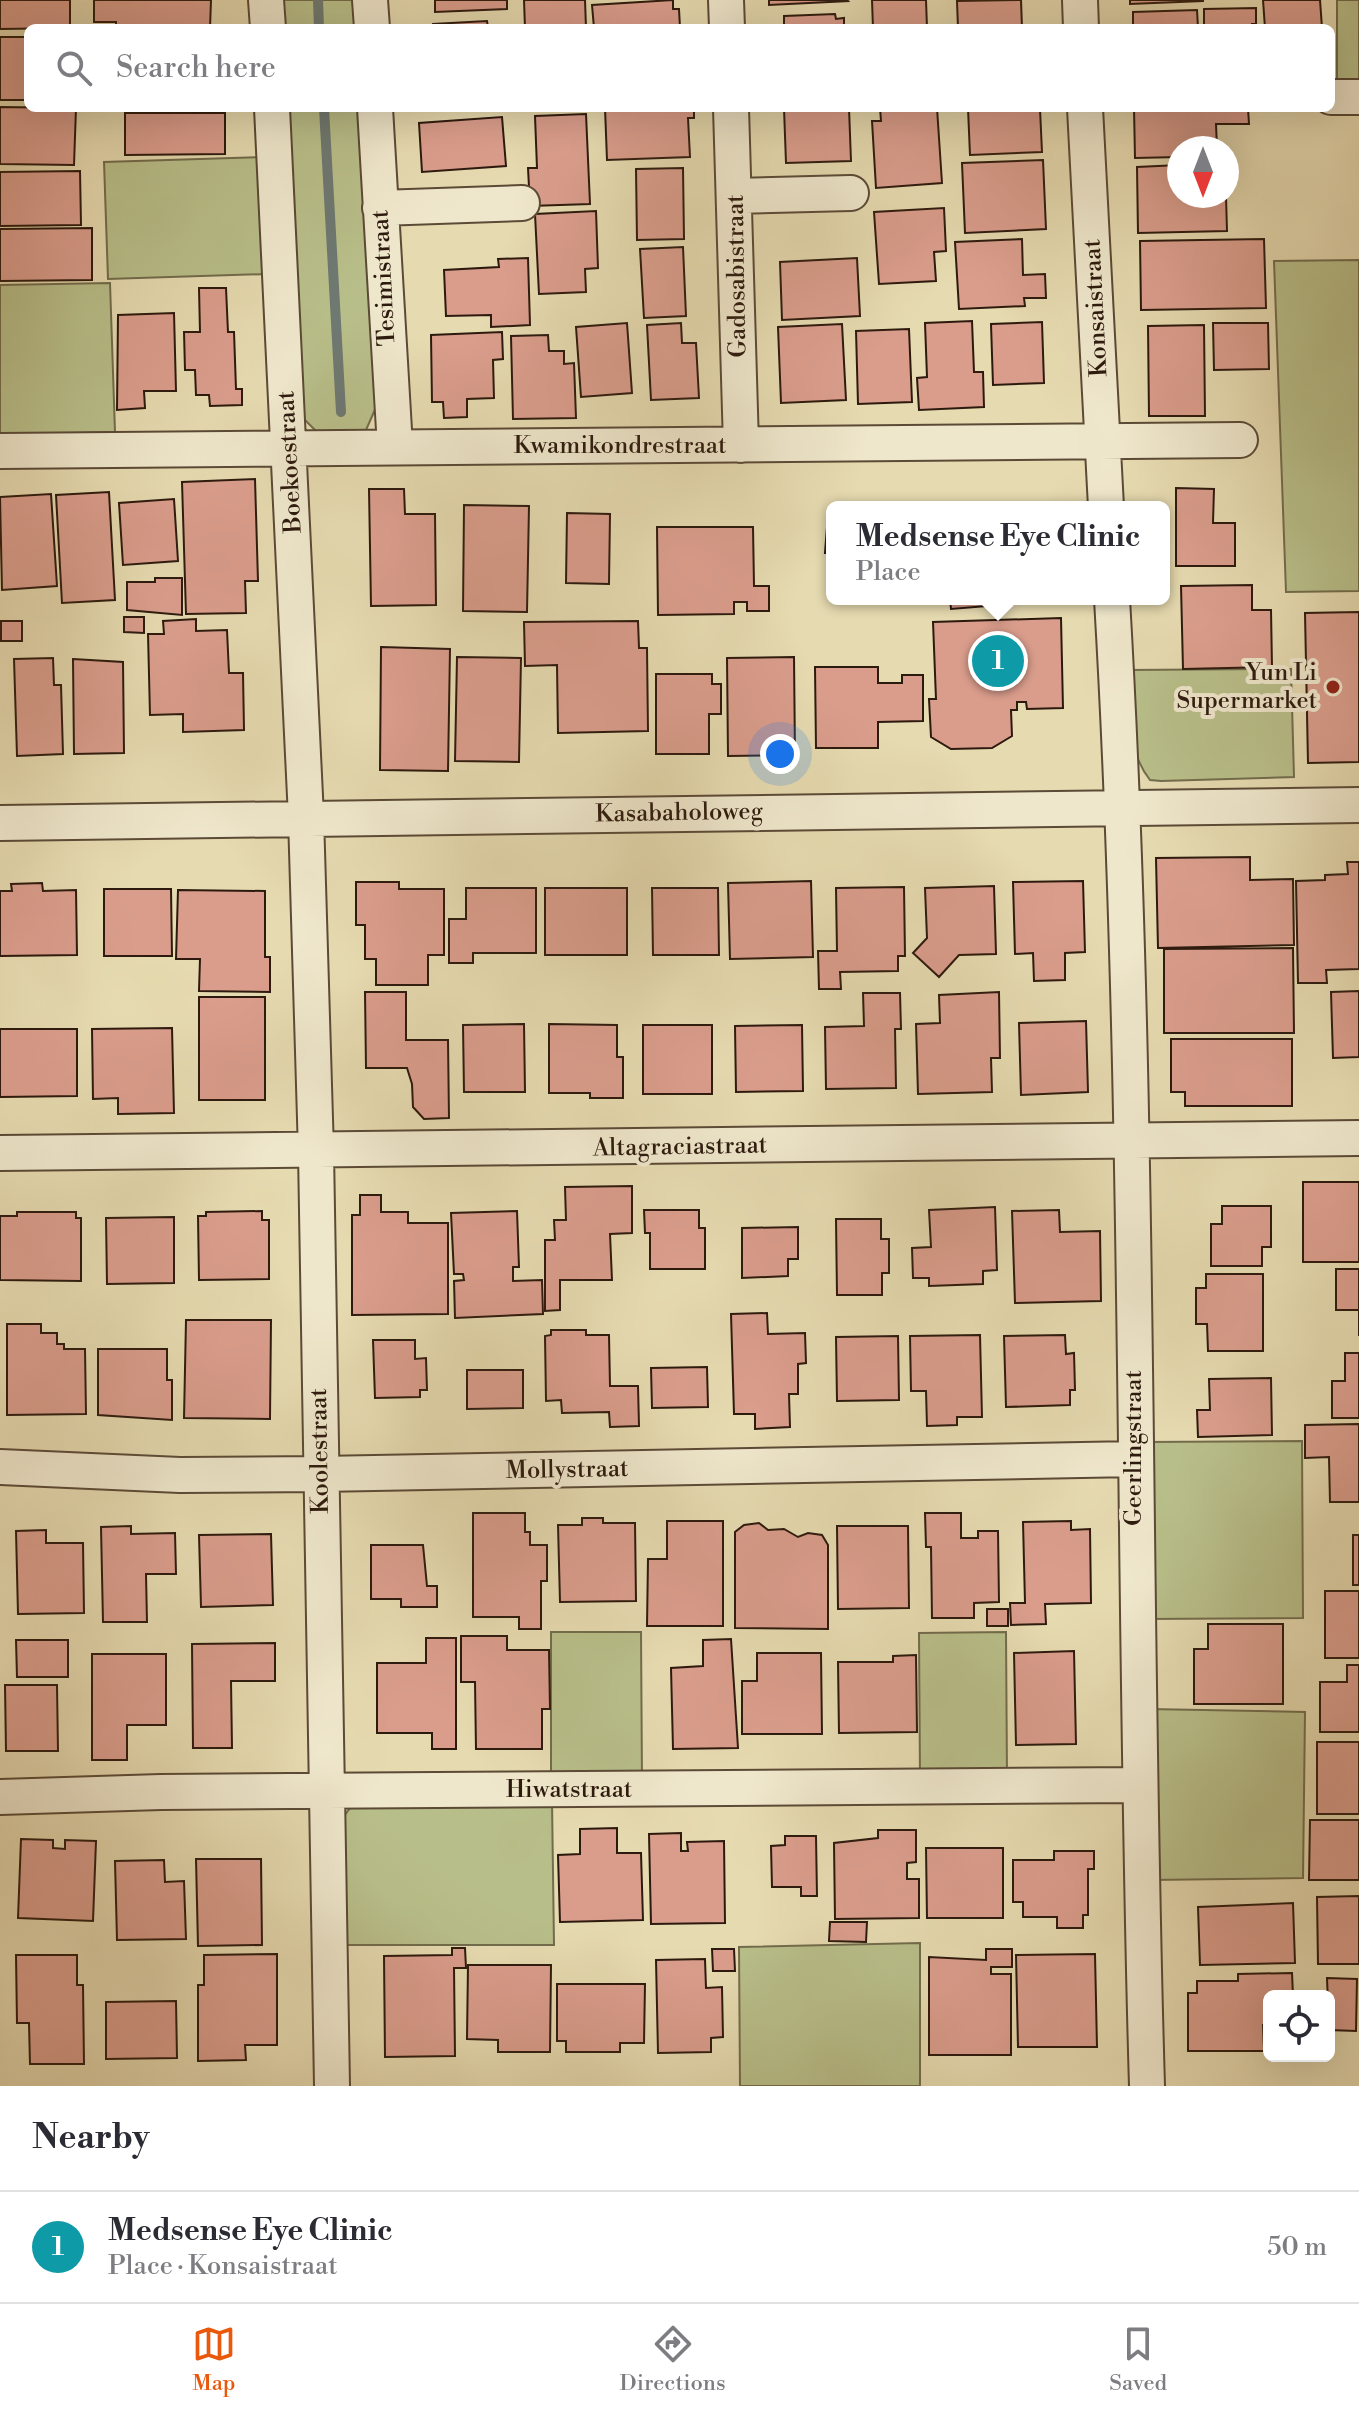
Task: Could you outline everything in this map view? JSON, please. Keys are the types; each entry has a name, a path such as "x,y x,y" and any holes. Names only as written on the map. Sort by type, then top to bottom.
{"street":[{"path":"266,0 268,24"},
{"path":"370,0 372,24"},
{"path":"726,0 727,24"},
{"path":"1080,0 1081,24"},
{"path":"1335,97 1359,97"},
{"name":"Boekoestraat","path":"272,112 306,817"},
{"name":"Tesimistraat","path":"375,112 395,447"},
{"name":"Gadosabistraat","path":"731,112 741,445"},
{"name":"Konsaistraat","path":"1085,112 1106,501"},
{"path":"735,196 851,193"},
{"path":"380,208 522,203"},
{"name":"Kwamikondrestraat","path":"0,451 1240,440"},
{"path":"1112,605 1124,809"},
{"name":"Kasabaholoweg","path":"0,823 1359,805"},
{"name":"Geerlingstraat","path":"1124,809 1133,1140 1138,1785 1147,2086"},
{"name":"Koolestraat","path":"306,817 316,1152 324,1792 332,2086"},
{"name":"Altagraciastraat","path":"0,1153 316,1152 1359,1138"},
{"name":"Mollystraat","path":"0,1467 180,1475 1134,1459"},
{"name":"Hiwatstraat","path":"0,1797 161,1792 1138,1785"}],"green space":[{"path":"277,0 358,0 359,24 279,24"},
{"path":"1337,0 1359,0 1359,85 1337,85"},
{"path":"284,112 363,112 377,405 366,430 328,434 316,431 304,419"},
{"path":"263,157 267,274 108,279 104,162"},
{"path":"1359,260 1359,591 1286,592 1274,261"},
{"path":"110,283 115,432 0,435 0,285"},
{"path":"1291,669 1294,777 1150,780 1142,768 1133,742 1126,670"},
{"path":"1302,1441 1303,1618 1146,1619 1145,1442"},
{"path":"551,1632 641,1632 642,1780 551,1781"},
{"path":"1006,1632 1007,1778 920,1778 919,1633"},
{"path":"1148,1709 1305,1712 1303,1878 1150,1880"},
{"path":"552,1801 554,1945 338,1945 339,1823 353,1804"},
{"path":"920,1943 920,2086 740,2086 739,1947"}],"building":[{"path":"0,0 70,0 70,24 24,24 24,29 0,29"},
{"path":"94,0 211,0 210,24 94,22"},
{"path":"435,0 507,0 507,9 435,12"},
{"path":"524,0 585,0 586,24 525,24"},
{"path":"673,0 673,9 679,9 680,24 594,24 592,5"},
{"path":"769,0 847,0 848,1 769,5"},
{"path":"872,0 926,0 927,24 873,24"},
{"path":"1021,0 1022,24 958,24 957,1"},
{"path":"1130,0 1203,0 1203,1 1130,4"},
{"path":"1263,0 1320,0 1322,24 1265,24"},
{"path":"1256,8 1256,24 1204,24 1204,9"},
{"path":"1197,10 1198,24 1133,24 1133,12"},
{"path":"835,14 836,19 844,18 844,24 784,24 784,16"},
{"path":"487,21 487,24 433,24"},
{"path":"0,37 24,37 24,100 0,100"},
{"path":"0,107 24,107 24,112 76,112 74,165 0,164"},
{"path":"605,112 694,112 694,118 688,118 690,157 607,160"},
{"path":"784,112 849,112 851,161 786,163"},
{"path":"880,112 937,112 942,183 876,188 872,121 881,121"},
{"path":"968,112 1040,112 1042,152 970,155"},
{"path":"1134,112 1248,112 1249,124 1216,124 1216,136 1167,136 1167,157 1135,158"},
{"path":"125,113 225,113 225,154 125,155"},
{"path":"586,114 590,204 530,206 528,168 537,168 535,116"},
{"path":"502,117 506,166 422,172 419,123"},
{"path":"1043,160 1046,229 965,233 962,163"},
{"path":"1167,166 1167,208 1226,208 1227,231 1138,233 1137,167"},
{"path":"683,168 684,239 637,240 636,169"},
{"path":"80,171 81,225 0,226 0,172"},
{"path":"944,208 946,251 934,252 936,281 879,284 874,212"},
{"path":"596,211 598,268 585,269 586,292 539,294 535,214"},
{"path":"92,228 92,280 0,281 0,229"},
{"path":"1022,239 1023,275 1045,274 1046,298 1024,298 1025,306 959,309 955,242"},
{"path":"1264,239 1266,308 1141,310 1140,241"},
{"path":"683,247 686,316 644,318 640,249"},
{"path":"528,258 530,325 491,327 491,315 446,316 444,270 499,267 498,259"},
{"path":"857,258 860,316 782,320 780,262"},
{"path":"199,288 226,288 228,332 234,332 236,389 242,389 242,405 210,406 209,395 196,395 195,370 185,370 184,332 200,332"},
{"path":"174,313 176,391 144,391 145,408 117,410 118,315"},
{"path":"972,321 974,372 983,372 984,407 919,410 917,378 927,377 925,323"},
{"path":"1042,322 1044,383 993,385 991,324"},
{"path":"627,323 632,393 581,397 576,327"},
{"path":"681,323 682,343 696,343 699,398 651,400 647,325"},
{"path":"1213,323 1268,323 1269,369 1214,370"},
{"path":"842,324 846,400 781,403 778,327"},
{"path":"1204,325 1205,416 1149,416 1148,326"},
{"path":"909,329 912,402 858,404 856,331"},
{"path":"502,332 503,359 493,360 494,398 467,399 467,417 444,418 443,402 432,402 431,335"},
{"path":"548,335 549,351 564,351 564,364 574,363 576,418 513,419 511,336"},
{"path":"255,479 258,581 245,581 246,613 186,614 182,482"},
{"path":"1176,488 1214,489 1213,523 1235,523 1235,566 1176,566"},
{"path":"369,489 404,489 405,514 435,514 436,605 371,606"},
{"path":"109,492 115,600 62,603 56,495"},
{"path":"51,494 57,586 2,590 0,497"},
{"path":"174,499 178,561 123,565 119,503"},
{"path":"464,505 529,506 527,612 463,611"},
{"path":"567,513 610,514 609,584 566,583"},
{"path":"657,527 753,527 754,586 769,586 769,611 747,611 747,602 734,602 734,614 658,615"},
{"path":"155,578 182,578 182,615 127,610 127,582 155,582"},
{"path":"1252,585 1252,610 1271,610 1272,667 1183,669 1181,586"},
{"path":"951,605 1000,605 951,609"},
{"name":"Yun Li Supermarket","path":"1359,612 1359,762 1308,763 1305,613"},
{"path":"124,617 144,617 144,633 124,632"},
{"path":"1061,618 1063,708 1027,709 1026,702 1017,702 1017,710 1011,710 1012,736 992,748 951,749 931,737 929,699 936,699 933,622"},
{"path":"196,619 196,631 227,630 229,673 243,673 244,730 183,732 183,714 150,715 148,634 164,634 163,621"},
{"path":"1,621 22,621 22,641 1,641"},
{"path":"638,621 639,648 647,648 648,731 558,733 557,665 525,666 524,622"},
{"path":"381,647 450,649 448,771 380,770"},
{"path":"457,657 521,658 519,762 455,761"},
{"path":"794,657 795,755 728,756 727,658"},
{"path":"53,658 54,685 61,685 63,754 17,756 14,659"},
{"path":"73,659 123,662 124,753 74,754"},
{"path":"815,667 878,667 878,683 902,683 902,675 923,675 923,721 878,722 878,748 816,748"},
{"path":"656,674 712,674 712,684 721,684 721,714 709,714 709,754 656,754"},
{"path":"1250,857 1250,880 1293,879 1294,945 1158,948 1156,858"},
{"path":"1347,862 1359,862 1359,969 1326,970 1327,983 1298,983 1296,881 1325,880 1325,875 1348,874"},
{"path":"811,881 813,957 730,959 728,883"},
{"path":"1083,881 1085,952 1065,953 1065,980 1034,981 1033,953 1015,954 1013,882"},
{"path":"356,882 399,882 399,889 444,889 444,955 428,955 428,985 376,985 376,959 365,959 365,925 356,925"},
{"path":"42,883 43,891 76,890 77,955 0,956 0,891 12,891 11,884"},
{"path":"994,886 996,954 959,955 939,977 913,953 927,938 925,888"},
{"path":"904,887 905,956 898,956 898,971 840,972 841,989 819,989 818,951 837,951 836,888"},
{"path":"466,888 536,888 536,953 473,953 473,963 449,963 449,919 466,919"},
{"path":"545,888 627,888 627,955 545,955"},
{"path":"652,888 718,888 719,955 653,955"},
{"path":"104,889 171,889 172,956 104,956"},
{"path":"178,890 265,891 265,957 270,957 270,992 199,991 200,959 176,959"},
{"path":"1293,948 1294,1033 1164,1033 1164,949"},
{"path":"1359,991 1359,1057 1333,1058 1331,992"},
{"path":"365,992 406,992 406,1040 448,1040 449,1118 424,1119 413,1107 412,1084 407,1068 366,1068"},
{"path":"999,992 1000,1058 991,1058 992,1092 918,1094 916,1024 940,1023 939,995"},
{"path":"863,993 900,993 901,1029 895,1029 896,1088 826,1089 825,1027 864,1026"},
{"path":"199,997 265,997 265,1100 199,1100"},
{"path":"1086,1021 1088,1092 1021,1095 1019,1023"},
{"path":"524,1024 525,1092 464,1092 463,1025"},
{"path":"549,1024 617,1025 617,1057 623,1057 623,1098 590,1098 590,1093 549,1093"},
{"path":"643,1025 712,1025 712,1094 643,1094"},
{"path":"802,1025 803,1091 736,1092 735,1026"},
{"path":"172,1028 174,1113 118,1114 118,1098 93,1099 92,1029"},
{"path":"0,1029 77,1029 77,1096 0,1097"},
{"path":"1171,1039 1292,1039 1292,1106 1185,1106 1185,1092 1171,1092"},
{"path":"1303,1182 1359,1182 1359,1262 1303,1262"},
{"path":"632,1186 632,1233 610,1234 612,1280 560,1280 560,1310 545,1311 545,1240 555,1240 554,1220 566,1220 565,1187"},
{"path":"360,1195 381,1195 381,1212 408,1212 408,1223 448,1223 448,1314 352,1315 352,1215 360,1215"},
{"path":"1222,1206 1271,1206 1271,1247 1262,1247 1262,1266 1211,1266 1211,1224 1222,1224"},
{"path":"995,1207 997,1270 983,1271 983,1284 929,1286 929,1278 913,1278 912,1248 931,1247 929,1210"},
{"path":"644,1210 699,1210 699,1228 705,1228 705,1269 650,1269 650,1233 645,1233"},
{"path":"1059,1210 1060,1232 1100,1231 1101,1301 1015,1303 1012,1211"},
{"path":"262,1211 262,1220 269,1220 269,1279 199,1280 198,1216 206,1216 206,1212"},
{"path":"517,1211 519,1267 513,1267 513,1281 542,1280 543,1314 455,1318 454,1281 464,1280 463,1274 454,1274 451,1213"},
{"path":"17,1212 76,1212 76,1218 81,1218 81,1281 0,1280 0,1216 17,1216"},
{"path":"174,1217 174,1283 107,1284 106,1218"},
{"path":"836,1219 881,1219 881,1239 889,1239 889,1273 882,1273 882,1295 837,1295"},
{"path":"798,1227 798,1259 788,1259 788,1276 742,1278 742,1228"},
{"path":"1336,1269 1359,1269 1359,1310 1336,1310"},
{"path":"1206,1274 1263,1274 1263,1351 1208,1351 1207,1324 1196,1324 1196,1288 1206,1288"},
{"path":"767,1313 768,1334 805,1333 806,1363 798,1364 798,1394 789,1394 790,1427 755,1429 755,1414 734,1414 731,1314"},
{"path":"186,1320 271,1320 270,1419 184,1418"},
{"path":"7,1324 41,1324 41,1333 57,1333 57,1344 64,1344 64,1349 85,1349 86,1414 7,1415"},
{"path":"551,1330 586,1330 586,1335 609,1335 610,1386 638,1386 639,1426 610,1427 609,1412 562,1413 561,1400 546,1401 545,1336 551,1335"},
{"path":"980,1335 982,1417 957,1417 957,1425 927,1426 926,1391 911,1391 910,1336"},
{"path":"1065,1335 1066,1354 1074,1353 1075,1390 1070,1390 1070,1405 1006,1407 1004,1336"},
{"path":"898,1336 899,1400 837,1401 836,1337"},
{"path":"373,1340 415,1340 415,1359 426,1358 427,1390 420,1390 420,1397 375,1398"},
{"path":"98,1349 167,1349 167,1380 172,1380 172,1420 98,1415"},
{"path":"1345,1353 1359,1353 1359,1418 1332,1418 1332,1381 1345,1381"},
{"path":"707,1367 708,1407 652,1408 651,1368"},
{"path":"467,1370 523,1370 523,1408 467,1409"},
{"path":"1271,1378 1272,1435 1198,1437 1197,1410 1210,1410 1209,1379"},
{"path":"1359,1424 1359,1502 1330,1502 1329,1457 1305,1458 1305,1425"},
{"path":"473,1513 525,1513 525,1532 530,1532 530,1545 547,1545 547,1581 541,1581 541,1629 519,1629 519,1617 473,1617"},
{"path":"925,1513 961,1513 961,1538 978,1538 978,1531 998,1531 999,1602 974,1603 974,1618 932,1618 931,1547 926,1547"},
{"path":"582,1518 603,1518 603,1523 635,1523 636,1601 560,1602 558,1525 582,1525"},
{"path":"667,1521 723,1521 723,1626 647,1626 648,1559 667,1559"},
{"path":"1071,1521 1071,1530 1090,1529 1091,1603 1045,1604 1046,1624 1011,1625 1010,1603 1025,1603 1023,1522"},
{"path":"759,1523 768,1530 784,1529 798,1537 808,1533 822,1535 828,1545 828,1629 735,1628 735,1532 744,1525"},
{"path":"131,1526 131,1534 175,1533 176,1574 146,1574 147,1622 103,1622 101,1527"},
{"path":"837,1526 908,1526 909,1608 838,1609"},
{"path":"46,1530 46,1543 83,1543 84,1613 18,1614 16,1531"},
{"path":"271,1534 273,1605 201,1607 199,1535"},
{"path":"1353,1535 1359,1535 1359,1585 1353,1585"},
{"path":"371,1545 423,1545 427,1586 437,1586 437,1607 401,1607 401,1599 371,1599"},
{"path":"1325,1591 1359,1591 1359,1658 1325,1658"},
{"path":"987,1609 1008,1609 1008,1626 987,1626"},
{"path":"1208,1624 1283,1624 1283,1704 1194,1704 1194,1649 1208,1649"},
{"path":"461,1636 507,1636 507,1650 549,1650 550,1709 542,1709 542,1749 476,1749 475,1682 461,1682"},
{"path":"426,1638 456,1638 456,1749 432,1749 432,1733 377,1733 377,1663 426,1663"},
{"path":"731,1639 738,1748 673,1749 671,1668 703,1666 703,1640"},
{"path":"16,1640 68,1640 68,1677 17,1677"},
{"path":"275,1643 275,1681 231,1681 232,1748 193,1748 192,1644"},
{"path":"1074,1651 1076,1744 1016,1745 1014,1653"},
{"path":"757,1653 821,1653 822,1734 742,1734 742,1681 757,1681"},
{"path":"92,1654 166,1654 166,1725 127,1725 127,1760 92,1760"},
{"path":"916,1655 917,1732 839,1733 838,1662 893,1662 893,1656"},
{"path":"1347,1665 1359,1665 1359,1732 1320,1732 1320,1682 1347,1682"},
{"path":"5,1685 57,1685 58,1751 6,1751"},
{"path":"1317,1742 1359,1742 1359,1814 1317,1814"},
{"path":"1310,1820 1359,1820 1359,1880 1309,1880"},
{"path":"617,1828 617,1853 641,1853 643,1920 560,1922 558,1855 580,1854 580,1829"},
{"path":"878,1830 916,1830 916,1862 907,1863 907,1879 919,1879 919,1918 835,1919 834,1843 878,1838"},
{"path":"681,1833 681,1851 688,1851 687,1842 724,1841 725,1923 651,1924 649,1834"},
{"path":"785,1836 816,1836 817,1896 801,1896 801,1887 772,1887 771,1846 785,1845"},
{"path":"21,1839 53,1840 53,1848 65,1849 65,1840 96,1841 93,1921 18,1918"},
{"path":"926,1848 1003,1848 1003,1918 927,1918"},
{"path":"1054,1851 1094,1851 1094,1869 1088,1869 1088,1915 1083,1915 1083,1928 1057,1928 1057,1917 1023,1917 1023,1902 1013,1902 1013,1860 1054,1860"},
{"path":"196,1859 261,1859 262,1945 198,1946"},
{"path":"164,1860 165,1882 184,1881 186,1939 117,1940 115,1861"},
{"path":"1359,1896 1359,1964 1318,1964 1317,1897"},
{"path":"1293,1903 1295,1963 1200,1965 1198,1907"},
{"path":"830,1922 867,1922 866,1942 829,1941"},
{"path":"452,1948 465,1948 466,1968 454,1968 455,2056 385,2057 384,1956 452,1955"},
{"path":"712,1949 734,1949 735,1971 713,1971"},
{"path":"986,1949 1012,1949 1012,1967 991,1967 991,1974 1011,1974 1011,2055 929,2055 929,1957 986,1960"},
{"path":"277,1954 277,2045 245,2045 246,2060 198,2061 198,1985 204,1985 204,1955"},
{"path":"1095,1954 1097,2047 1018,2047 1016,1955"},
{"path":"16,1955 77,1955 77,1985 83,1985 84,2064 30,2064 29,2023 17,2023"},
{"path":"705,1959 706,1988 722,1987 723,2037 711,2038 711,2052 658,2053 656,1960"},
{"path":"468,1965 551,1965 550,2052 498,2052 498,2040 467,2039"},
{"path":"1292,1973 1293,1990 1263,1990 1263,2051 1188,2051 1188,1993 1197,1993 1197,1981 1238,1981 1238,1974"},
{"path":"1327,1978 1357,1979 1356,2031 1335,2030 1335,1990 1327,1990"},
{"path":"557,1984 645,1984 644,2043 620,2043 620,2052 566,2052 566,2041 557,2041"},
{"path":"176,2001 177,2058 106,2059 106,2002"}],"waterway":[{"path":"318,0 319,24"},
{"path":"324,112 341,412"}],"place":[{"name":"Medsense Eye Clinic","path":"998,661"},
{"name":"Yun Li Supermarket","path":"1333,687"}]}
